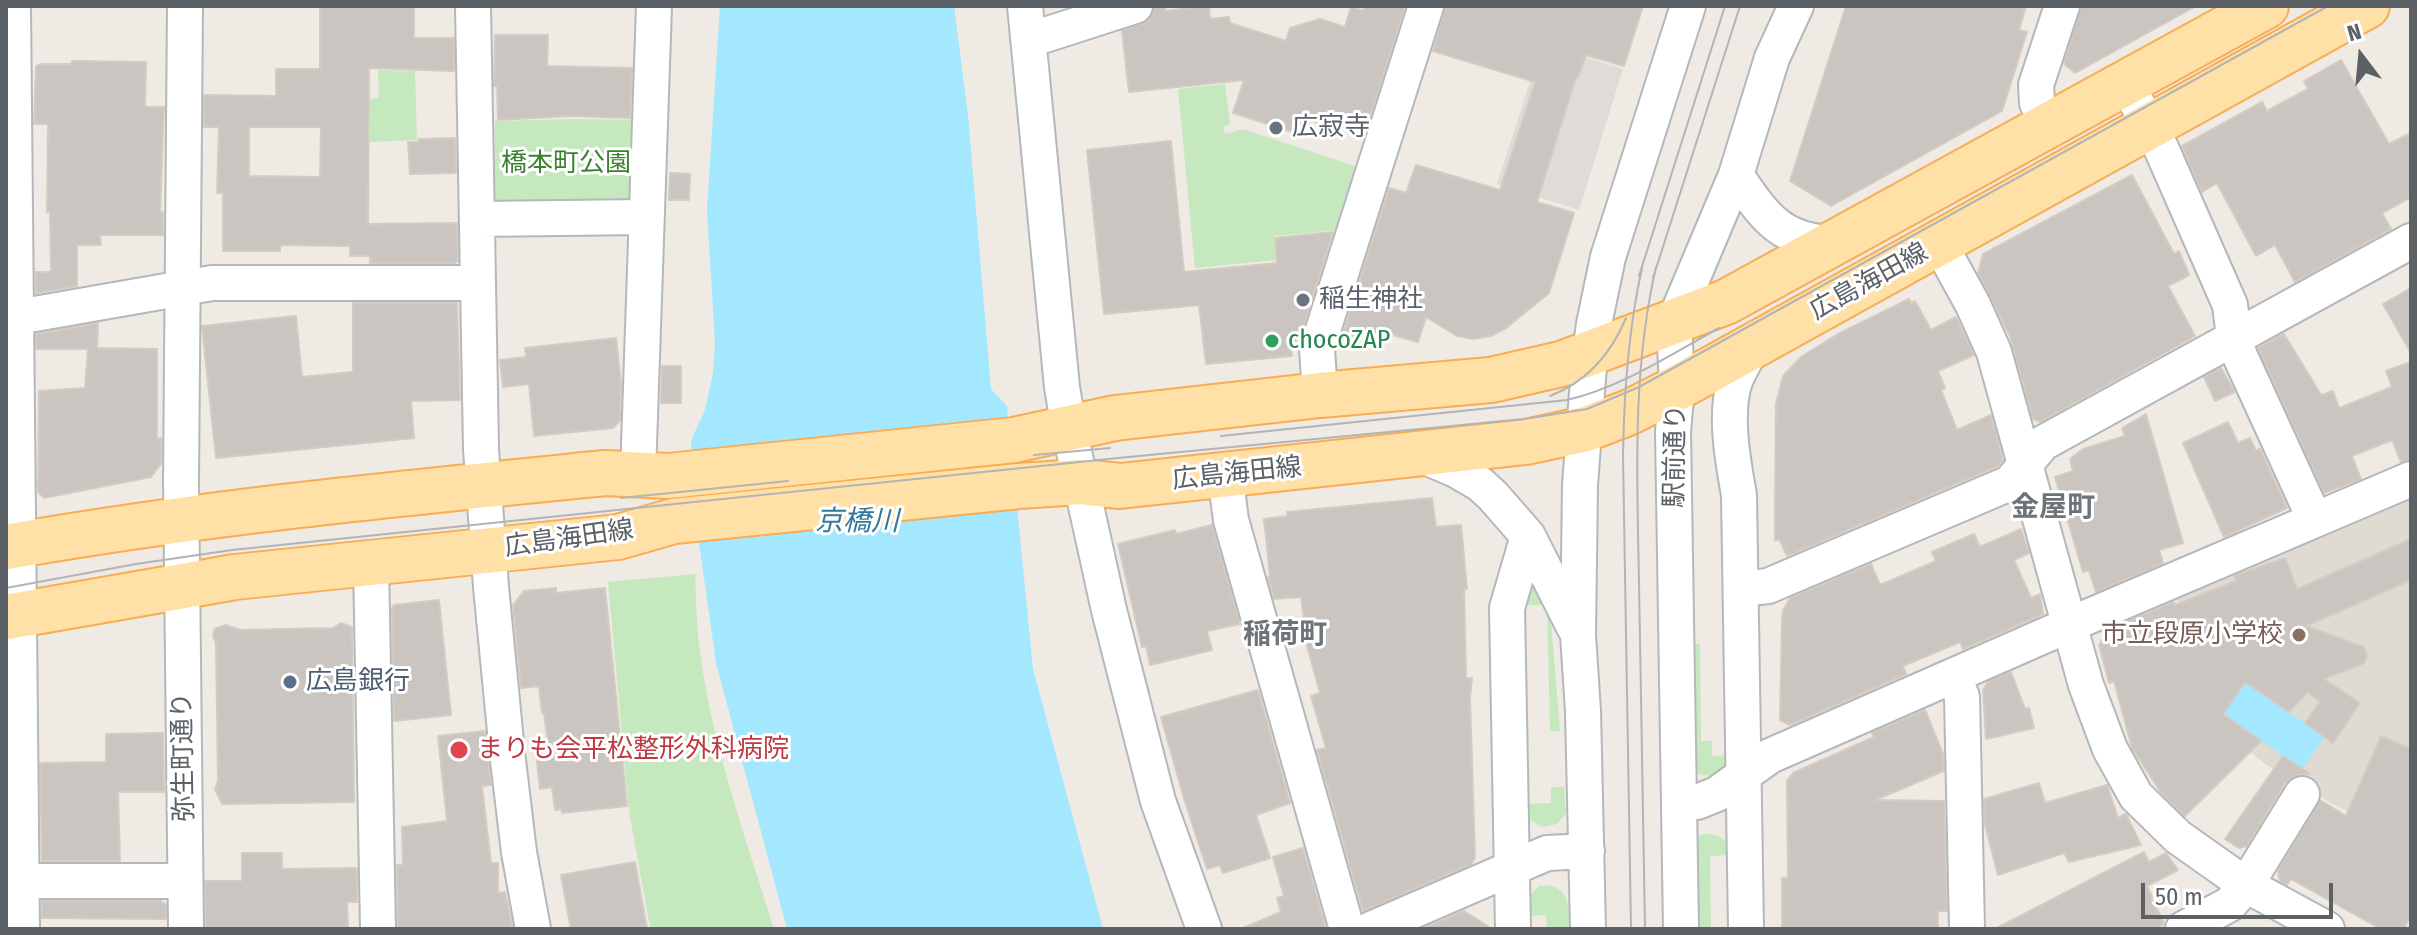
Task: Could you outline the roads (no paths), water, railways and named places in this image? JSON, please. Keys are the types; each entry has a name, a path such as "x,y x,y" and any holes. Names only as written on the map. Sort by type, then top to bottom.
{"main road":[{"name":"広島海田線","path":"12,546 182,519 484,485 605,473 685,474 1014,440 1115,418 1491,380 1561,364 1726,302 2266,6"},
{"name":"広島海田線","path":"12,616 235,577 618,537 674,521 1019,486 1080,482 1120,486 1505,445 1586,429 1630,412 1687,382 2367,6"}],"street":[{"path":"13,6 10,141 13,881 22,929"},
{"name":"弥生町通り","path":"185,6 182,585 186,929"},
{"path":"473,6 484,485 507,752 523,879 533,929"},
{"path":"638,474 654,6"},
{"path":"1027,22 1045,35 1135,6"},
{"path":"1320,395 1317,349 1426,6"},
{"path":"1588,929 1583,711 1578,635 1580,485 1590,353 1608,257 1688,6"},
{"path":"1731,454 1687,382 1674,322 1736,175 1772,58 1796,6"},
{"path":"2049,126 2037,103 2036,85 2062,6"},
{"path":"1027,22 1062,387 1069,429 1109,610 1158,801 1204,929"},
{"path":"2126,83 2149,125 2230,305 2234,338 2315,520"},
{"path":"1736,175 1763,215 1777,226 1795,238 1814,243 1835,243"},
{"path":"477,219 645,217"},
{"path":"1741,589 1768,586 2010,483 2043,443 2411,241"},
{"path":"1939,243 1973,305 1994,352 2086,685 2110,749 2136,796 2178,837 2246,885 2327,929"},
{"path":"10,318 212,283 478,283"},
{"path":"1746,929 1739,495 1731,454 1732,394 1735,381 1753,346"},
{"name":"駅前通り","path":"1681,929 1673,443 1687,382"},
{"path":"1421,455 1480,484 1528,536 1578,635"},
{"path":"1225,474 1231,520 1347,929"},
{"path":"1679,803 1697,802 1717,794 1770,756 2411,479"},
{"path":"1513,929 1507,608 1528,536"},
{"path":"371,563 378,929"},
{"path":"1954,676 1962,697 1967,929"},
{"path":"2183,929 2230,904 2246,885 2302,794"},
{"path":"1371,929 1547,853 1587,851"},
{"path":"13,881 185,881"}],"water":[{"name":"京橋川","path":"720,6 954,6 968,115 991,389 1007,406 1033,669 1103,929 787,929 716,663 699,543 691,447 705,410 715,344 707,209"},
{"path":"2245,682 2325,737 2302,769 2223,714"}],"tram line":[{"path":"1639,276 1725,6"},
{"path":"1653,278 1740,6"},
{"path":"6,588 232,550 1524,419 1587,409 1639,387 2328,6"},
{"path":"1645,929 1638,424 1643,345 1656,267"},
{"path":"1631,929 1623,455 1628,361 1642,268"},
{"path":"1550,396 1575,383 1596,365 1613,343 1626,318"},
{"path":"1221,436 1567,400 1626,379 1719,328"},
{"path":"1034,455 1110,448"},
{"path":"621,498 788,481"}],"place":[{"name":"広寂寺","path":"1276,128"},
{"name":"稲生神社","path":"1303,300"},
{"name":"chocoZAP","path":"1272,341"},
{"name":"市立段原小学校","path":"2299,635"},
{"name":"広島銀行","path":"290,682"},
{"name":"まりも会平松整形外科病院","path":"459,750"}],"district":[{"name":"金屋町","path":"2053,508"},
{"name":"稲荷町","path":"1285,635"}],"park label":[{"name":"橋本町公園","path":"566,164"}]}
